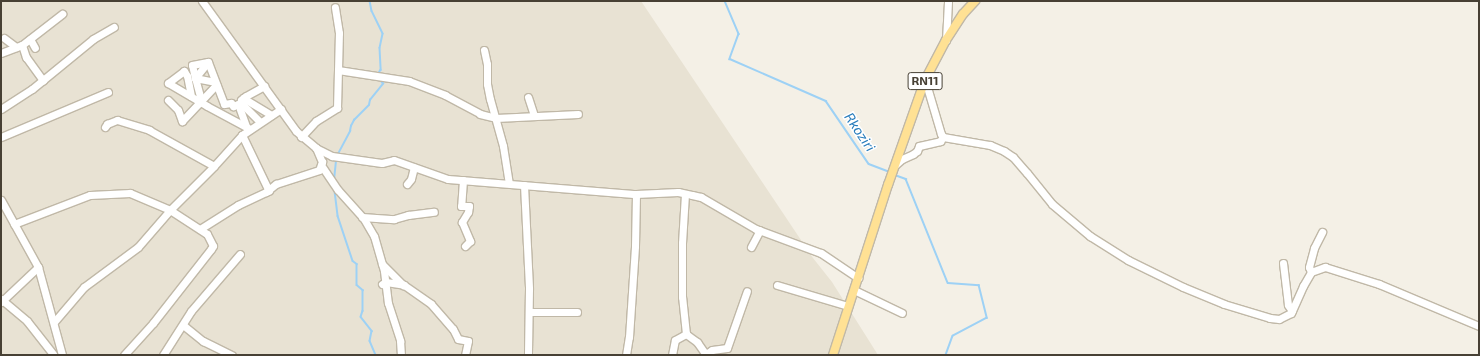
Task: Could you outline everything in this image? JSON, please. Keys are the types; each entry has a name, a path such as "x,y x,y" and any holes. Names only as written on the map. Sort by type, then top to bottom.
{"main road":[{"name":"RN11","path":"833,355 894,167 926,80 946,40 963,14 975,1"}],"street":[{"path":"202,1 301,137 329,155 340,158 382,163 394,160 448,179 636,194 685,194 701,197 760,230 821,253 858,278"},
{"path":"946,40 948,1"},
{"path":"301,137 316,121 337,108 339,26 335,7"},
{"path":"1,53 19,46 30,39 62,14"},
{"path":"1,108 43,80 92,38 114,27"},
{"path":"4,38 19,46 43,80"},
{"path":"30,39 35,48"},
{"path":"484,50 487,64 487,84 503,146 509,183"},
{"path":"208,62 224,104 237,103 271,115"},
{"path":"193,104 195,78 192,65 208,62"},
{"path":"195,78 208,62"},
{"path":"338,70 409,81 444,95 480,114 496,118 578,114"},
{"path":"195,78 212,73"},
{"path":"195,78 216,83"},
{"path":"926,80 943,137"},
{"path":"168,100 178,110 182,121 193,104 216,83"},
{"path":"226,116 237,103 264,86"},
{"path":"1,137 108,92"},
{"path":"528,96 534,116"},
{"path":"233,119 237,103"},
{"path":"237,103 260,122"},
{"path":"237,103 248,127"},
{"path":"193,104 226,116 248,127"},
{"path":"54,322 84,287 138,248 170,210 214,166 248,127 260,122 281,109"},
{"path":"105,127 107,124 117,120 149,130 214,166"},
{"path":"242,134 269,191"},
{"path":"894,167 902,159 917,151 919,146 940,141 943,137"},
{"path":"943,137 990,144 1004,151 1013,157 1052,204 1073,223 1099,243 1163,278 1208,298 1270,318 1284,318 1292,311 1311,272 1325,267 1397,290 1479,326"},
{"path":"316,148 321,165 338,190 362,217 374,236 382,266 388,303 400,341 401,355"},
{"path":"327,173 327,161 329,155"},
{"path":"200,229 238,205 269,191 276,184 319,170 321,165"},
{"path":"407,184 411,179 414,167"},
{"path":"463,180 461,206 470,206 462,222 470,241 465,246"},
{"path":"524,185 529,312 528,355"},
{"path":"14,224 90,195 130,193 170,210 200,229 211,241 213,246 211,249 188,276 153,323 124,355"},
{"path":"626,355 629,337 635,246 636,194"},
{"path":"685,194 682,251 682,297 686,334 697,342 706,354 712,350 726,348 747,291"},
{"path":"1,200 38,267 61,352 53,355 27,321 2,300 38,267"},
{"path":"362,217 394,219 408,215 434,212"},
{"path":"751,247 760,230"},
{"path":"1311,272 1309,267 1314,248 1322,232"},
{"path":"163,355 191,311 240,254"},
{"path":"1283,263 1288,305 1292,311"},
{"path":"382,266 404,285 431,304 453,329 458,339 468,340 465,355"},
{"path":"384,283 404,285"},
{"path":"777,285 848,306"},
{"path":"854,290 902,314"},
{"path":"529,312 577,312"},
{"path":"183,325 203,341 232,355"},
{"path":"672,355 675,340 686,334"}],"shaded area":[{"path":"1,1 641,1 813,258 832,282 878,355 1,355"}],"waterway":[{"path":"370,1 372,11 383,34 380,48 381,70 378,75"},
{"name":"Rkoziri","path":"725,1 739,34 730,59 826,101 869,164 890,172"},
{"path":"338,154 354,120 369,105 370,100 383,84 380,80"},
{"path":"334,180 336,160"},
{"name":"Rkoziri","path":"895,175 906,179 948,283 979,285 987,318 953,336 946,355"},
{"path":"335,191 338,216 353,261 357,264 357,285 363,290 363,311 361,317 372,331 370,341 376,355"}]}
